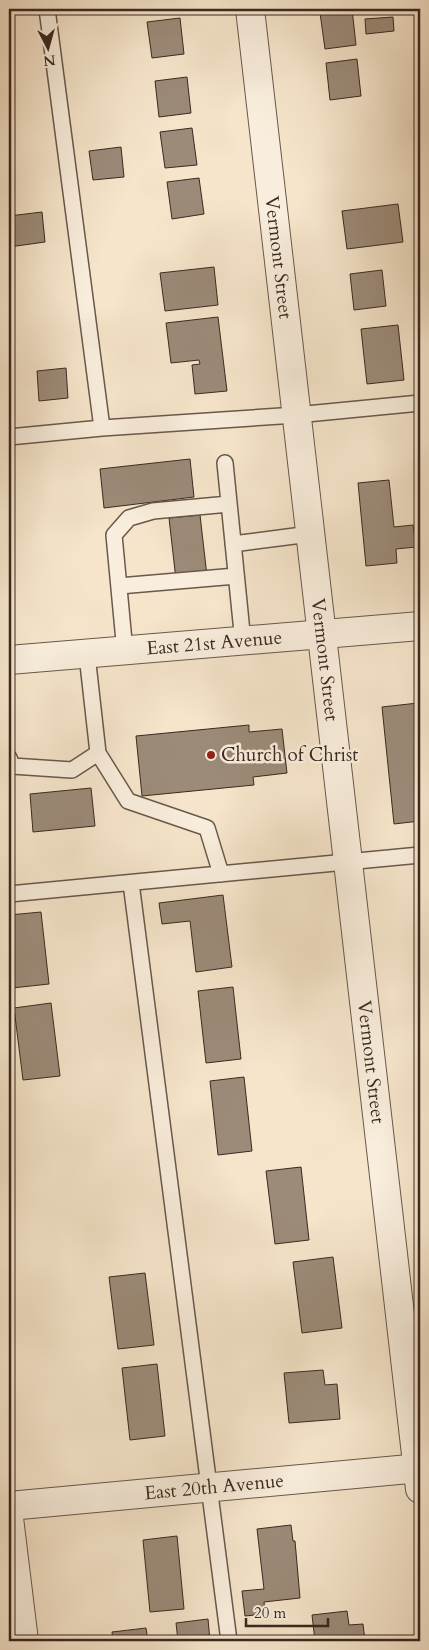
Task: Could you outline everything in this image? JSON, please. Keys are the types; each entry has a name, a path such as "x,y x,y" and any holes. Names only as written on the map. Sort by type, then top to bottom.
{"street":[{"name":"Vermont Street","path":"250,9 419,1475"},
{"name":"East 21st Avenue","path":"9,660 125,652 420,626"},
{"name":"East 20th Avenue","path":"9,1506 209,1487 419,1475"},
{"path":"9,1518 24,1641"}],"lane":[{"path":"47,9 102,428"},
{"path":"9,437 102,428 296,415 420,403"},
{"path":"225,463 243,642"},
{"path":"125,652 114,535 129,518 153,511 229,504"},
{"path":"233,544 310,534"},
{"path":"119,586 236,576"},
{"path":"87,655 98,754 128,801 207,828 221,874"},
{"path":"9,758 12,766 72,770 98,754"},
{"path":"9,894 420,855"},
{"path":"131,883 230,1641"}],"path":[{"path":"418,678 420,698"}],"building":[{"path":"352,9 356,45 325,49 320,13"},
{"path":"393,17 394,31 366,34 365,19"},
{"path":"180,18 184,54 152,58 147,22"},
{"path":"357,59 361,96 330,100 326,63"},
{"path":"187,77 191,113 159,117 155,81"},
{"path":"192,128 197,165 165,168 160,132"},
{"path":"121,147 124,177 93,180 89,151"},
{"path":"199,178 204,214 172,219 167,182"},
{"path":"398,204 403,242 347,249 342,211"},
{"path":"42,212 45,242 9,247 9,216"},
{"path":"214,267 218,305 165,311 160,273"},
{"path":"382,270 386,306 354,310 350,274"},
{"path":"218,317 227,391 195,394 192,365 200,364 199,360 171,363 166,323"},
{"path":"398,325 404,380 367,384 361,329"},
{"path":"66,368 68,398 39,401 37,371"},
{"path":"190,459 194,497 104,508 100,469"},
{"path":"389,480 394,527 413,525 416,547 396,549 397,563 366,566 358,483"},
{"path":"200,515 207,576 176,580 169,518"},
{"path":"418,703 420,713 420,821 394,824 382,707"},
{"name":"Church of Christ","path":"249,725 249,732 282,729 287,773 253,777 254,785 142,796 136,736"},
{"path":"91,788 95,826 33,832 30,794"},
{"path":"223,895 232,967 196,972 190,921 162,924 159,903"},
{"path":"41,912 49,984 12,988 9,965 9,915"},
{"path":"233,987 241,1059 206,1063 198,991"},
{"path":"51,1003 60,1076 23,1080 14,1008"},
{"path":"244,1077 252,1151 218,1155 210,1081"},
{"path":"301,1167 309,1240 275,1244 266,1171"},
{"path":"333,1257 342,1328 302,1333 293,1262"},
{"path":"145,1273 154,1345 118,1349 109,1277"},
{"path":"157,1364 165,1436 130,1440 122,1368"},
{"path":"323,1370 325,1385 337,1384 340,1419 289,1423 284,1373"},
{"path":"291,1525 293,1541 295,1541 300,1598 264,1602 265,1614 245,1616 242,1591 264,1589 257,1529"},
{"path":"177,1536 184,1609 150,1612 143,1540"},
{"path":"347,1611 349,1625 363,1624 365,1641 315,1641 312,1615"},
{"path":"208,1619 210,1641 178,1641 176,1623"},
{"path":"146,1628 148,1641 113,1641 112,1632"}],"place":[{"name":"Church of Christ","path":"211,755"}]}
